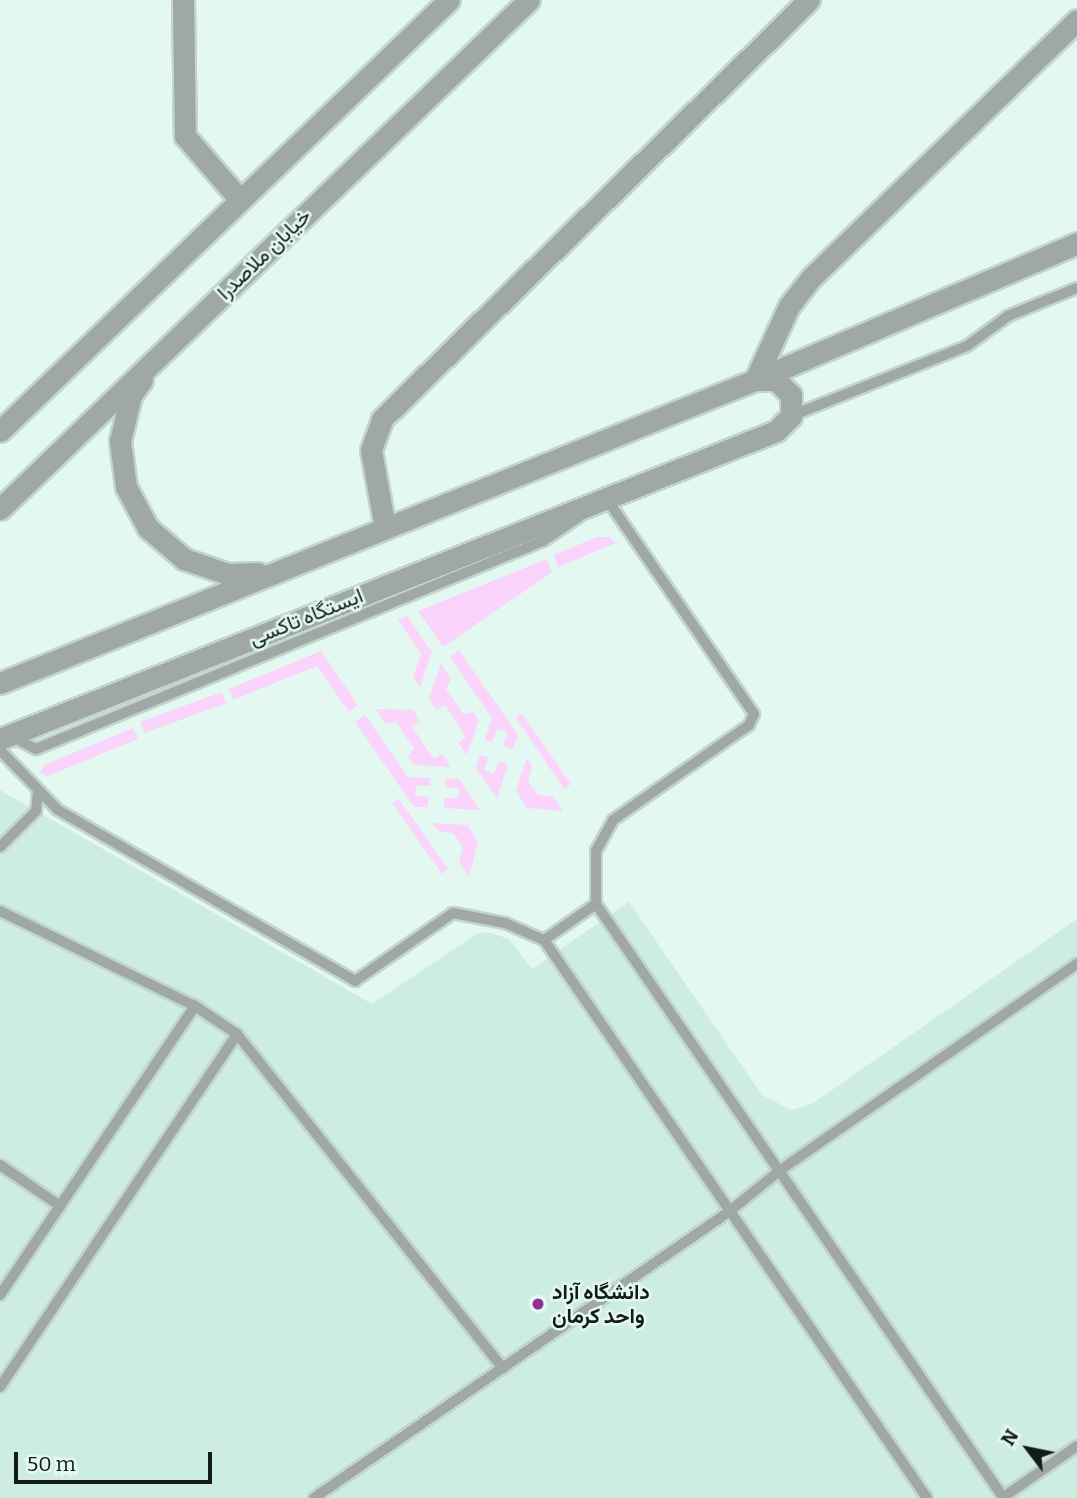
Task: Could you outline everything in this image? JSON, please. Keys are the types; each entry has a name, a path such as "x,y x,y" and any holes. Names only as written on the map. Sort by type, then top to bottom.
{"street":[{"path":"183,0 185,136 240,200"},
{"path":"0,431 449,0"},
{"name":"خیابان ملاصدرا","path":"0,509 528,0"},
{"path":"386,528 371,450 382,419 809,0"},
{"path":"755,380 779,325 812,277 1077,20"},
{"path":"0,683 755,380 1077,243"},
{"path":"158,357 131,396 120,441 126,487 137,508 148,528 184,559 228,574 274,573"},
{"path":"4,742 776,431 791,416 791,395 786,386 776,380 755,380"}],"lane":[{"path":"791,416 967,346 1008,316 1077,288"},
{"path":"607,499 754,714 749,725 613,820 596,850 596,904 1003,1498 1077,1446"},
{"path":"4,742 38,793 58,810 355,982 453,913 505,923 544,940 928,1498"},
{"path":"0,847 36,811 38,793"},
{"path":"544,940 596,904"},
{"path":"0,911 195,1006 237,1034 503,1368"},
{"path":"314,1498 730,1211 779,1171 1077,964"},
{"path":"0,1295 195,1006"},
{"path":"0,1387 237,1034"},
{"path":"0,1165 60,1206"}],"shaded area":[{"path":"597,537 609,537 616,543 558,567 554,555"},
{"path":"547,559 552,572 443,647 418,611"},
{"path":"407,616 432,652 420,687 413,677 421,654 398,620"},
{"path":"459,650 518,735 513,749 503,746 508,732 497,729 492,742 485,740 492,718 450,657"},
{"path":"321,651 358,705 349,712 317,666 233,700 229,689"},
{"path":"441,664 451,679 446,689 463,714 473,712 479,720 467,755 458,743 466,737 445,705 436,710 429,699"},
{"path":"222,692 226,703 144,733 140,722"},
{"path":"376,709 413,710 420,721 412,727 434,759 442,754 451,767 414,765 408,757 414,748 396,722 386,724"},
{"path":"522,714 571,784 564,789 516,718"},
{"path":"365,715 408,777 430,778 430,786 416,785 415,796 429,797 428,807 414,807 355,722"},
{"path":"133,728 138,739 48,776 40,773 44,765"},
{"path":"480,755 488,757 484,770 494,774 499,761 508,764 497,798 476,768"},
{"path":"527,758 532,766 528,781 538,795 553,797 563,811 527,808 516,791"},
{"path":"446,778 459,779 480,810 444,808 445,798 458,798 459,788 445,787"},
{"name":"دانشگاه آزاد واحد کرمان","path":"0,790 372,1004 477,934 488,932 509,939 532,969 629,902 762,1095 791,1110 812,1104 1077,919 1077,1498 0,1498"},
{"path":"399,799 448,869 442,874 392,804"},
{"path":"432,823 467,825 478,841 469,877 459,862 463,847 453,833 438,831"}],"place":[{"name":"دانشگاه آزاد واحد کرمان","path":"538,1304"}]}
